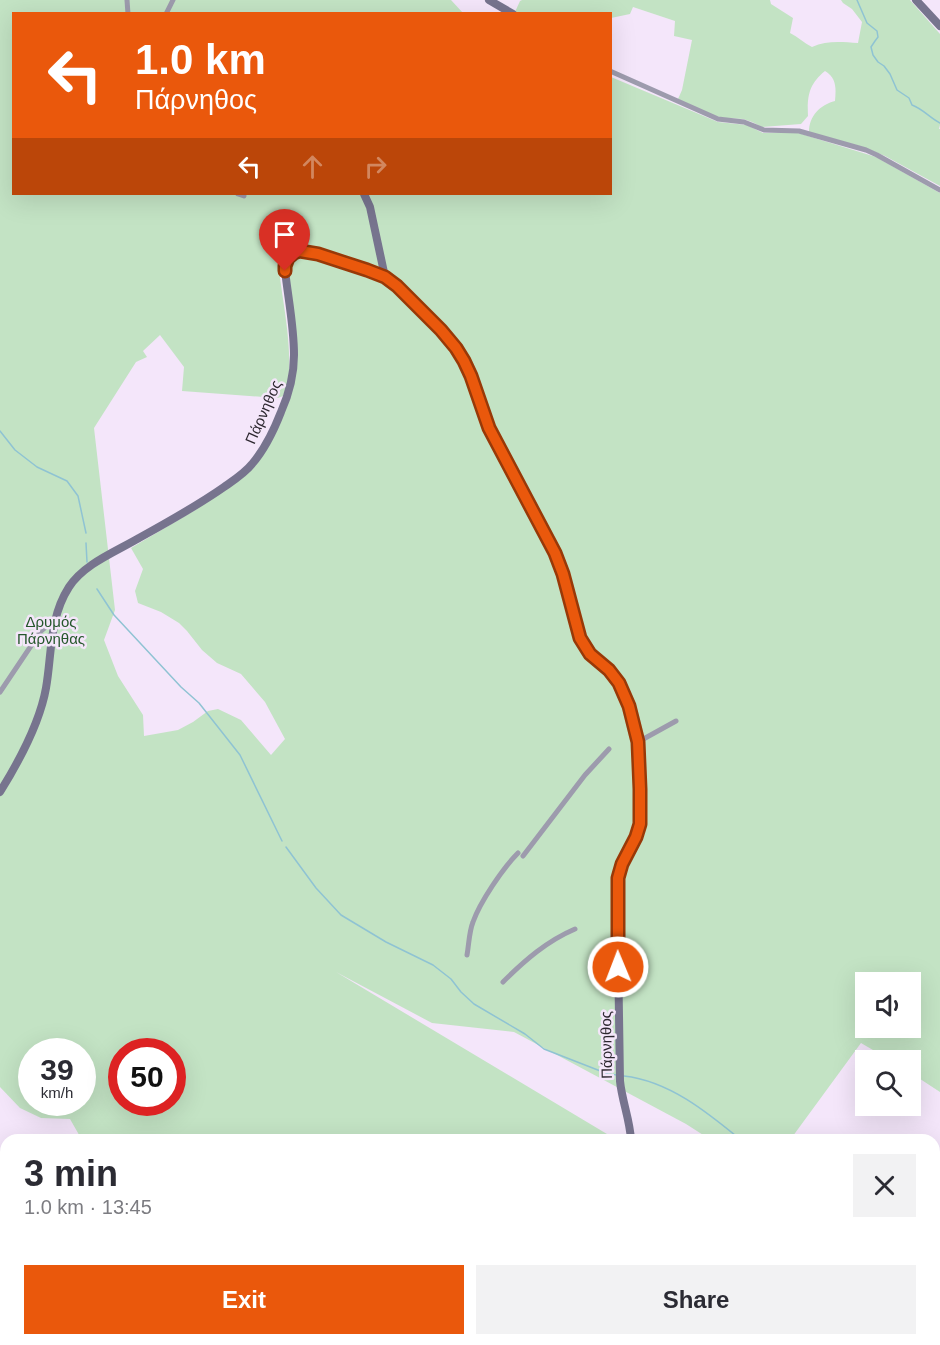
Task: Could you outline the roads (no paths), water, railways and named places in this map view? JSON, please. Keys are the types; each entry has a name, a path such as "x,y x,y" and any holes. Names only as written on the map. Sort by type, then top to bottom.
{"main road":[{"path":"489,0 510,12"},
{"path":"916,0 940,26"},
{"path":"364,195 370,207 385,277"},
{"name":"Πάρνηθος","path":"0,792 23,749 42,704 52,632 69,587 79,574 100,560 204,501 242,474 251,466 261,451 280,415 292,379 293,333 285,271 288,258 297,252 311,252 385,277 441,330 464,361 489,428 560,563 580,638 590,654 609,670 619,683 629,706 638,742 640,824 620,870 617,885 620,1081 630,1134"}],"street":[{"path":"612,72 718,119 749,123 764,130 799,130 866,150 940,190"},
{"path":"0,692 41,631 55,619"},
{"path":"638,742 676,721"},
{"path":"467,955 472,923 508,863 520,855 559,812 585,775 609,749"},
{"path":"503,982 532,954 576,929"}],"waterway":[{"path":"857,0 867,23 877,31 878,37 871,47 873,55 890,74 897,90 909,98 912,105 940,123"},
{"path":"0,431 15,450 37,467 67,481 78,496 86,533"},
{"path":"86,543 87,562"},
{"path":"97,589 114,615 181,687 199,703 240,755 282,841"},
{"path":"286,847 316,888 341,915 386,942 433,965 451,979 474,1004 525,1034 544,1049 608,1074 617,1075"},
{"path":"624,1076 641,1079 672,1091 687,1099 734,1134"}],"park label":[{"name":"Δρυμός Πάρνηθας","path":"51,630"}]}
